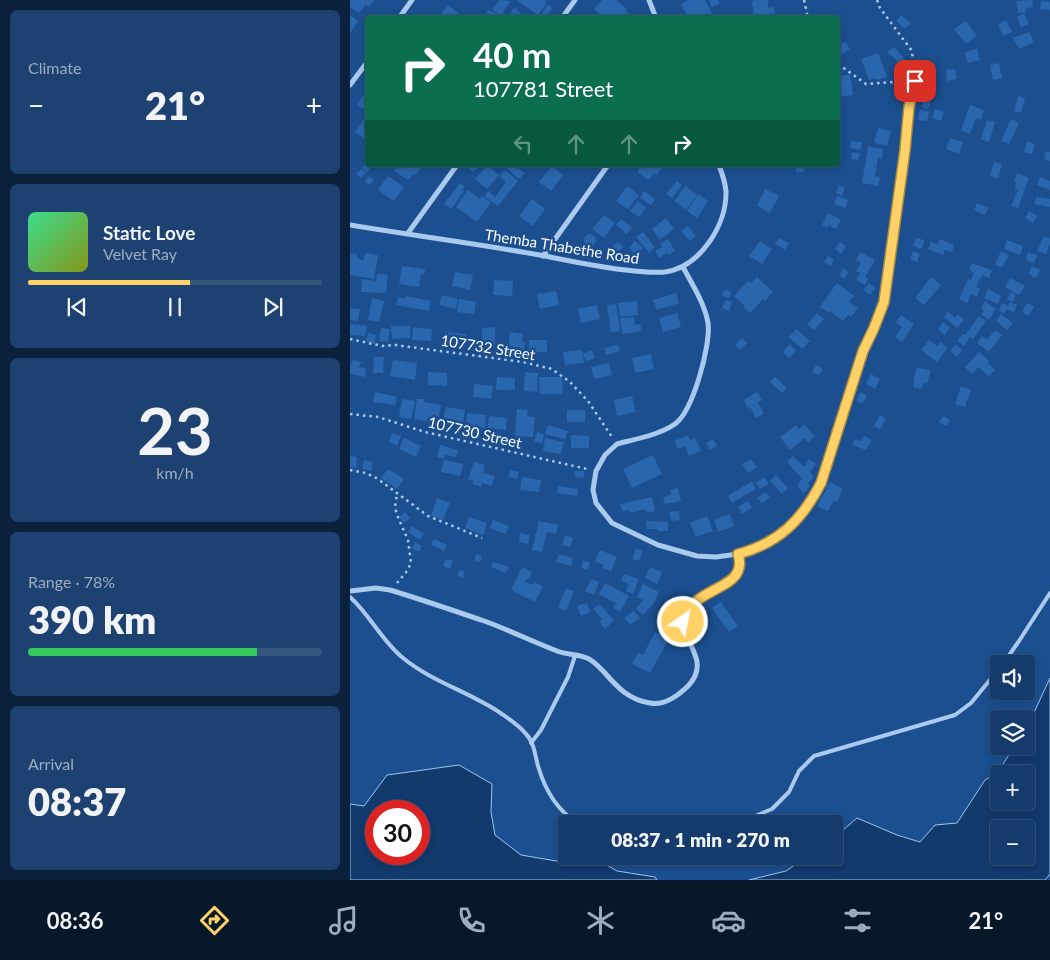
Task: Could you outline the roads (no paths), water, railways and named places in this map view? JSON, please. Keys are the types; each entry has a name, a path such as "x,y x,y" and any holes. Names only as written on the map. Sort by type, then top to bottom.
{"street":[{"path":"402,15 412,0"},
{"path":"564,15 575,0"},
{"path":"649,0 655,15"},
{"path":"350,85 365,65"},
{"path":"683,267 697,295 708,324 708,342 705,356 689,406 684,415 671,426 617,444 605,455 596,471 593,490 594,497 612,523 640,537 674,550 706,556 738,554 757,548 774,539 791,525 807,508 821,483 863,351 884,302 905,150 909,107 915,81"},
{"path":"408,233 456,167"},
{"path":"543,256 607,167"},
{"name":"Themba Thabethe Road","path":"350,225 408,233 601,267 642,272 665,272 683,267 705,248 716,230 721,217 726,191 721,167"},
{"path":"350,591 376,588 390,590 488,623 557,651 588,658 626,695 639,701 656,704 673,698 690,684 697,672 698,667 694,650 684,627 684,618 693,605 701,598 735,576 740,563 738,554"}],"lane":[{"path":"1010,655 1050,592"},
{"path":"350,597 359,605 402,657 421,670 487,704 516,724 528,735 551,798 559,809 567,815"},
{"path":"531,742 541,730 568,677 575,656"},
{"path":"758,815 772,809 789,792 800,772 814,756 955,715 971,703 990,680"}],"water":[{"path":"1050,678 1050,874 1045,880 749,880 786,871 795,865 843,865 843,830 857,818 897,835 920,842 935,825 957,823 985,780 990,777 990,810 1035,810 1035,765 1002,765 1009,755 1035,755 1035,710"},
{"path":"459,765 492,784 491,812 495,835 521,855 558,861 558,865 607,865 617,871 655,877 657,880 350,880 350,804 365,805 365,865 430,865 430,800 368,800 387,775"}]}
